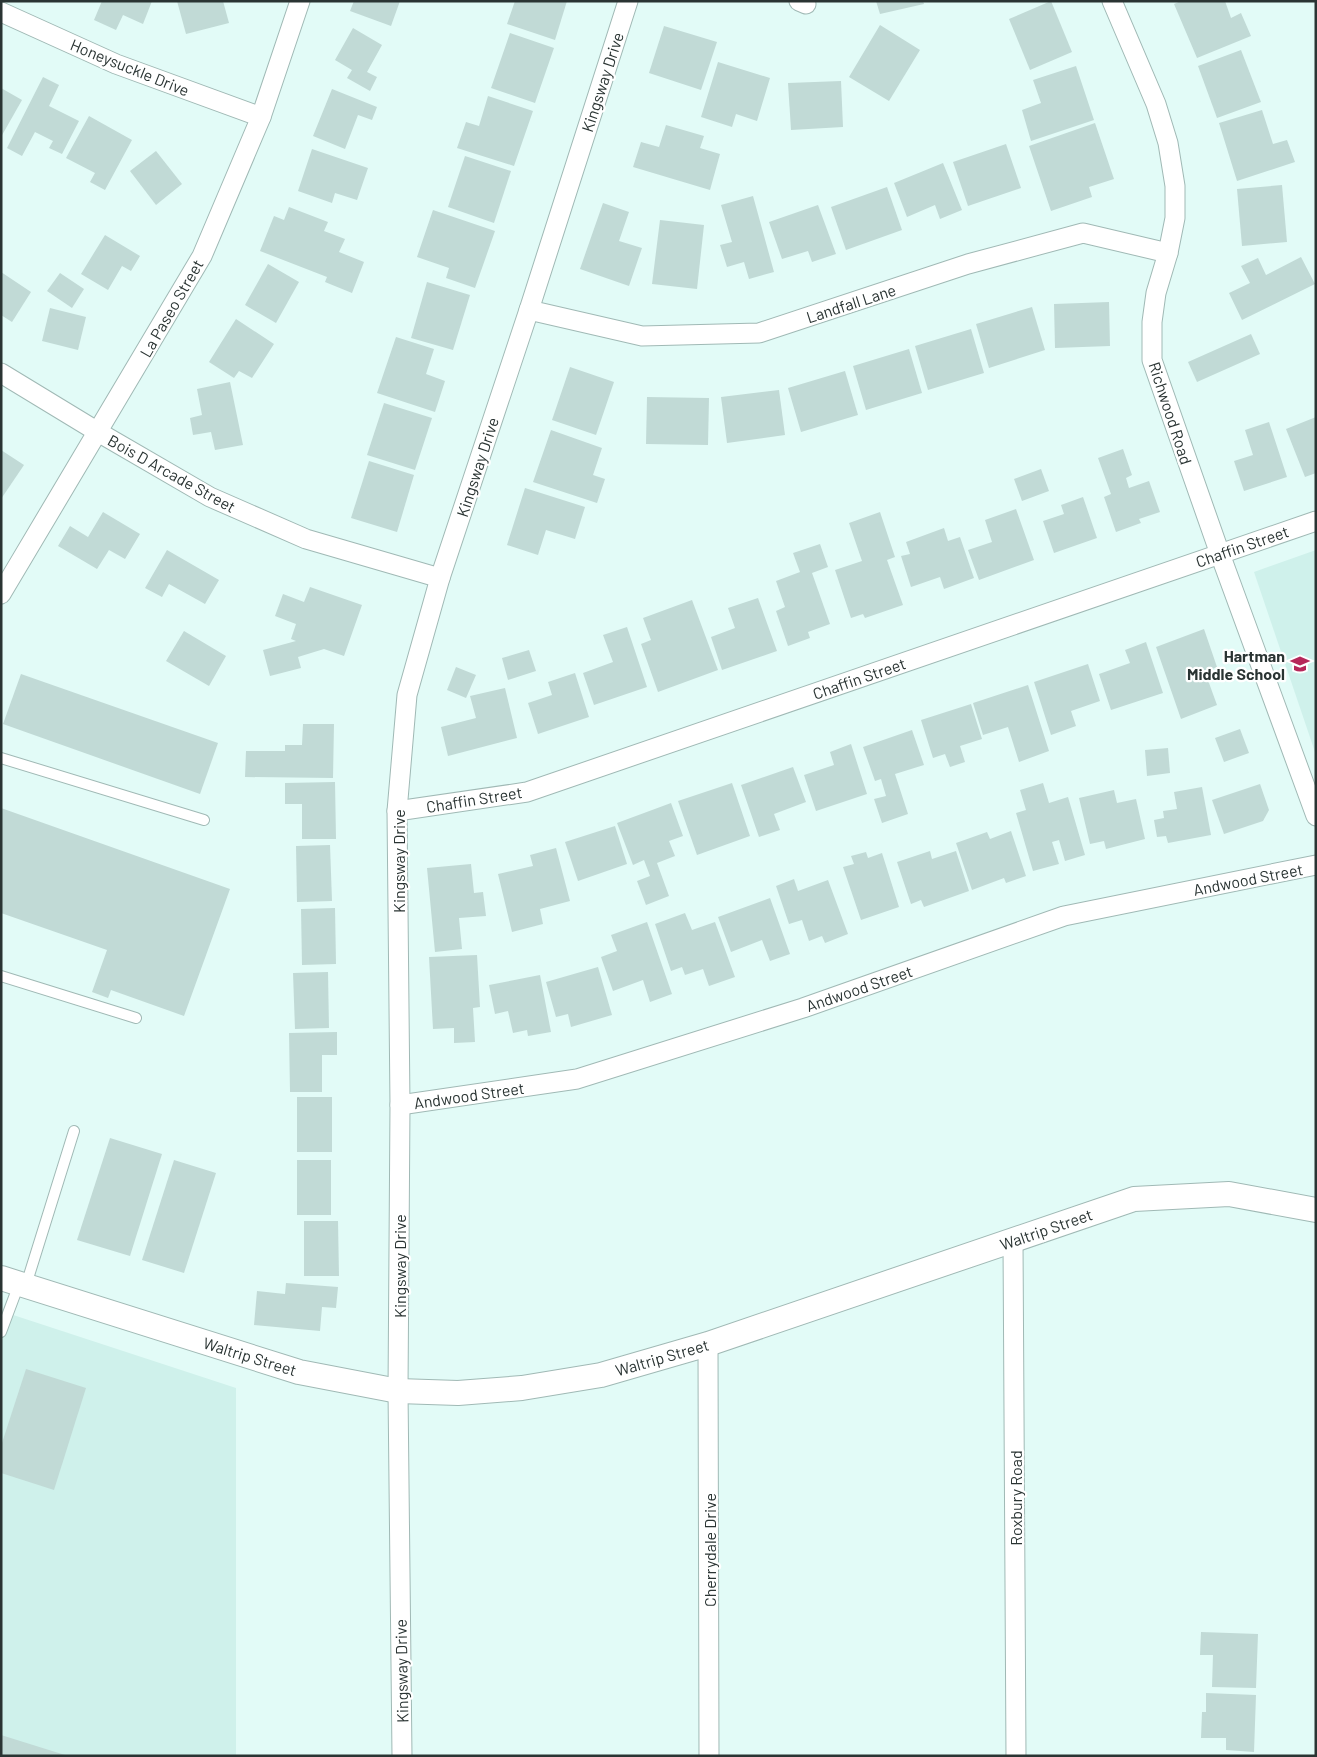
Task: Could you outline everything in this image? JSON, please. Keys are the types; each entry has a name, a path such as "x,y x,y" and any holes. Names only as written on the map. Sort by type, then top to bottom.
{"street":[{"name":"La Paseo Street","path":"1,594 202,256 261,117 300,1"},
{"name":"Kingsway Drive","path":"402,1756 398,1392 400,1105 397,811 407,695 440,578 529,310 628,1"},
{"name":"Richwood Road","path":"1112,1 1156,104 1168,143 1174,186 1175,210 1168,253 1156,293 1152,322 1152,360 1220,554 1316,816"},
{"name":"Honeysuckle Drive","path":"1,12 116,64 261,117"},
{"name":"Landfall Lane","path":"529,310 642,336 759,333 968,264 1083,234 1168,253"},
{"name":"Bois D Arcade Street","path":"1,373 210,498 306,539 440,578"},
{"name":"Chaffin Street","path":"397,811 526,792 1316,521"},
{"name":"Andwood Street","path":"400,1105 577,1079 803,1008 1064,916 1316,865"},
{"name":"Waltrip Street","path":"16,1282 300,1372 398,1392 458,1392 522,1388 601,1375 708,1344 1134,1199 1229,1194 1316,1210"},
{"name":"Roxbury Road","path":"1013,1241 1016,1756"},
{"name":"Cherrydale Drive","path":"708,1344 709,1756"}],"lane":[{"path":"1,758 204,820"},
{"path":"1,976 136,1018"},
{"path":"1,1332 16,1282 74,1131"}],"shaded area":[{"name":"Hartman Middle School","path":"1316,550 1316,755 1254,572"},
{"path":"1,1311 236,1388 236,1756 1,1756"}],"building":[{"path":"102,1 152,1 143,24 123,15 116,30 94,20"},
{"path":"177,1 223,1 229,23 186,34"},
{"path":"354,1 400,1 391,26 350,11"},
{"path":"515,1 567,1 555,40 507,24"},
{"path":"876,1 923,1 924,4 880,14"},
{"path":"1051,1 1072,52 1030,70 1009,19"},
{"path":"1181,1 1225,1 1231,18 1241,13 1251,36 1197,58 1174,4"},
{"path":"880,25 920,50 889,101 849,77"},
{"path":"664,26 717,42 701,90 649,73"},
{"path":"353,28 382,45 367,72 377,77 370,91 347,78 352,70 335,60"},
{"path":"510,33 554,48 535,103 491,88"},
{"path":"1241,50 1261,102 1217,118 1198,66"},
{"path":"718,62 770,78 757,121 736,114 732,127 701,117"},
{"path":"1076,66 1094,120 1031,141 1022,110 1041,103 1033,80"},
{"path":"43,77 59,85 49,106 79,121 62,154 49,148 53,141 35,132 22,156 7,148"},
{"path":"841,81 843,127 791,130 788,83"},
{"path":"1,88 22,100 1,137"},
{"path":"332,89 377,107 372,120 358,115 345,149 313,136"},
{"path":"488,96 533,111 514,166 457,148 466,122 479,126"},
{"path":"1262,110 1273,144 1287,140 1295,162 1237,181 1219,123"},
{"path":"89,116 132,140 105,190 90,182 95,173 66,158"},
{"path":"1095,123 1114,179 1089,187 1092,197 1051,211 1029,146"},
{"path":"666,125 704,136 700,148 720,154 710,190 633,167 641,142 659,147"},
{"path":"1006,144 1021,188 968,206 953,162"},
{"path":"312,149 368,168 357,200 335,193 332,203 298,191"},
{"path":"156,151 182,184 156,205 130,171"},
{"path":"465,156 511,171 494,223 448,207"},
{"path":"943,163 962,210 940,219 935,205 907,217 894,183"},
{"path":"1282,185 1287,242 1242,246 1237,189"},
{"path":"887,187 902,230 846,250 831,207"},
{"path":"753,196 774,272 749,279 744,262 727,267 720,245 732,242 721,205"},
{"path":"603,203 629,212 619,241 642,248 629,286 580,269"},
{"path":"818,205 836,254 812,262 808,251 782,259 769,222"},
{"path":"289,207 328,222 324,231 345,239 339,252 364,262 352,293 325,282 327,277 260,251 274,216 284,220"},
{"path":"433,210 495,231 475,288 446,278 449,268 417,257"},
{"path":"660,220 704,225 697,289 652,284"},
{"path":"105,235 140,256 131,271 122,266 108,290 81,274"},
{"path":"1301,257 1315,284 1242,320 1229,293 1250,283 1241,266 1258,258 1266,275"},
{"path":"268,264 299,282 276,323 245,305"},
{"path":"1,272 31,292 12,322 1,315"},
{"path":"60,273 84,289 72,308 47,291"},
{"path":"427,282 470,295 453,350 411,338"},
{"path":"1109,302 1110,346 1055,348 1054,304"},
{"path":"1032,307 1045,350 989,368 976,324"},
{"path":"50,308 86,317 78,350 42,341"},
{"path":"236,319 274,344 252,378 239,371 234,378 209,362"},
{"path":"971,329 984,373 928,390 915,346"},
{"path":"1251,334 1260,354 1197,382 1188,362"},
{"path":"396,337 434,349 426,374 445,381 435,412 377,393"},
{"path":"909,349 922,393 866,410 853,366"},
{"path":"570,367 614,382 596,435 552,420"},
{"path":"845,371 858,415 801,432 788,388"},
{"path":"230,382 243,445 215,450 211,432 193,435 190,418 202,415 197,389"},
{"path":"779,390 785,435 727,443 721,397"},
{"path":"647,397 709,398 708,445 646,444"},
{"path":"384,403 432,418 415,470 367,455"},
{"path":"1316,417 1316,473 1305,477 1286,429"},
{"path":"1269,422 1287,477 1244,491 1234,461 1253,455 1245,430"},
{"path":"551,430 602,448 593,475 605,479 597,503 533,482"},
{"path":"1123,449 1132,475 1126,478 1129,488 1149,481 1160,512 1139,519 1141,523 1116,532 1104,497 1111,494 1098,458"},
{"path":"1,450 24,465 1,499"},
{"path":"369,461 414,475 397,532 351,518"},
{"path":"1041,469 1049,491 1022,501 1014,479"},
{"path":"525,488 585,507 575,539 546,530 538,555 507,545"},
{"path":"1083,497 1097,538 1054,553 1043,521 1064,514 1061,505"},
{"path":"1016,509 1034,560 979,580 968,550 992,542 985,520"},
{"path":"103,512 140,534 125,559 109,550 97,569 58,546 70,526 88,537"},
{"path":"880,512 895,557 887,560 903,605 865,618 863,614 851,618 835,570 862,561 849,523"},
{"path":"944,528 948,541 960,537 974,578 944,589 940,577 911,587 901,556 910,554 906,542"},
{"path":"820,544 828,567 812,573 830,624 808,632 810,638 788,646 776,611 785,607 776,581 800,572 793,553"},
{"path":"167,550 219,580 205,604 169,584 162,597 145,588"},
{"path":"310,587 362,605 344,656 324,649 298,657 301,668 270,676 263,650 296,641 291,639 296,624 275,616 283,594 304,602"},
{"path":"758,598 777,651 722,670 711,637 735,628 728,608"},
{"path":"692,600 718,670 658,692 641,644 651,640 643,618"},
{"path":"627,627 647,687 594,705 583,673 613,662 603,635"},
{"path":"1204,629 1217,667 1205,672 1217,705 1181,719 1156,647"},
{"path":"184,631 226,656 209,686 166,661"},
{"path":"1146,642 1163,693 1111,710 1099,674 1130,663 1125,650"},
{"path":"529,650 536,671 508,680 502,658"},
{"path":"1088,664 1100,701 1071,711 1076,726 1051,735 1034,682"},
{"path":"456,667 476,675 466,698 447,690"},
{"path":"575,673 589,717 538,734 528,703 552,695 548,682"},
{"path":"21,674 218,743 200,794 3,724"},
{"path":"1028,685 1049,751 1019,762 1008,727 983,735 973,703"},
{"path":"505,688 517,738 448,756 441,727 476,718 470,696"},
{"path":"971,704 982,739 960,746 965,762 950,767 945,754 933,758 921,720"},
{"path":"303,724 334,724 333,778 245,777 246,751 285,751 285,745 302,745"},
{"path":"1240,729 1249,753 1224,762 1215,738"},
{"path":"912,730 924,765 895,774 908,814 882,823 874,799 886,796 881,779 875,781 863,747"},
{"path":"851,744 867,794 816,811 804,775 834,765 830,752"},
{"path":"1168,748 1170,773 1147,776 1145,750"},
{"path":"793,767 806,802 774,814 780,830 759,837 741,785"},
{"path":"335,782 336,839 302,839 302,804 285,804 285,783"},
{"path":"732,783 750,836 697,855 678,801"},
{"path":"1043,783 1049,803 1068,797 1085,855 1065,861 1059,840 1052,842 1059,864 1033,871 1016,813 1026,810 1020,790"},
{"path":"1260,784 1269,810 1263,821 1224,834 1212,800"},
{"path":"1202,787 1211,835 1168,843 1166,836 1157,837 1154,820 1164,818 1163,811 1177,809 1174,792"},
{"path":"1114,790 1117,803 1136,799 1145,839 1106,849 1104,841 1090,844 1079,798"},
{"path":"671,803 683,836 669,841 675,856 657,863 669,896 646,905 637,881 650,876 644,860 633,865 617,823"},
{"path":"1,808 230,889 184,1016 111,990 108,998 92,992 107,950 1,913"},
{"path":"615,826 627,864 578,881 565,842"},
{"path":"1011,831 1026,876 1006,883 1004,878 972,890 956,843 987,832 990,839"},
{"path":"330,845 332,901 297,902 296,846"},
{"path":"556,848 570,901 540,909 543,924 512,932 498,874 533,866 530,855"},
{"path":"930,851 932,859 956,851 969,891 924,907 921,900 911,904 897,862"},
{"path":"866,852 868,858 882,853 899,907 861,920 843,867 854,864 851,856"},
{"path":"471,864 474,893 483,892 486,916 459,918 462,949 435,952 427,868"},
{"path":"794,879 798,891 828,880 848,934 825,943 822,936 809,941 802,920 789,924 776,886"},
{"path":"770,898 790,954 770,961 762,940 731,952 718,917"},
{"path":"335,908 336,964 302,965 301,909"},
{"path":"685,913 692,930 715,922 735,977 709,986 703,969 685,975 682,967 671,971 655,924"},
{"path":"647,922 672,994 650,1002 643,980 613,991 601,957 617,951 611,935"},
{"path":"477,955 480,1007 473,1008 475,1042 454,1043 454,1028 433,1029 429,957"},
{"path":"598,967 612,1015 571,1027 568,1014 556,1017 546,982"},
{"path":"328,972 329,1028 295,1029 293,973"},
{"path":"540,975 551,1032 528,1036 527,1030 513,1033 508,1011 495,1014 489,985"},
{"path":"337,1032 337,1055 322,1055 322,1092 290,1092 289,1033"},
{"path":"297,1097 332,1097 332,1152 297,1152"},
{"path":"110,1138 162,1154 130,1256 77,1240"},
{"path":"174,1160 216,1173 184,1273 142,1260"},
{"path":"297,1160 331,1160 331,1215 297,1215"},
{"path":"304,1221 338,1221 339,1276 304,1276"},
{"path":"286,1283 338,1287 336,1308 322,1307 320,1331 254,1325 257,1291 285,1294"},
{"path":"26,1369 86,1388 54,1490 1,1473 1,1446"},
{"path":"1201,1632 1258,1634 1256,1688 1212,1687 1213,1655 1200,1655"},
{"path":"1206,1693 1256,1695 1254,1752 1226,1750 1226,1738 1201,1738 1202,1712 1206,1712"},
{"path":"1,1735 65,1755 65,1756 1,1756"}],"place":[{"name":"Hartman Middle School","path":"1300,664"}]}
